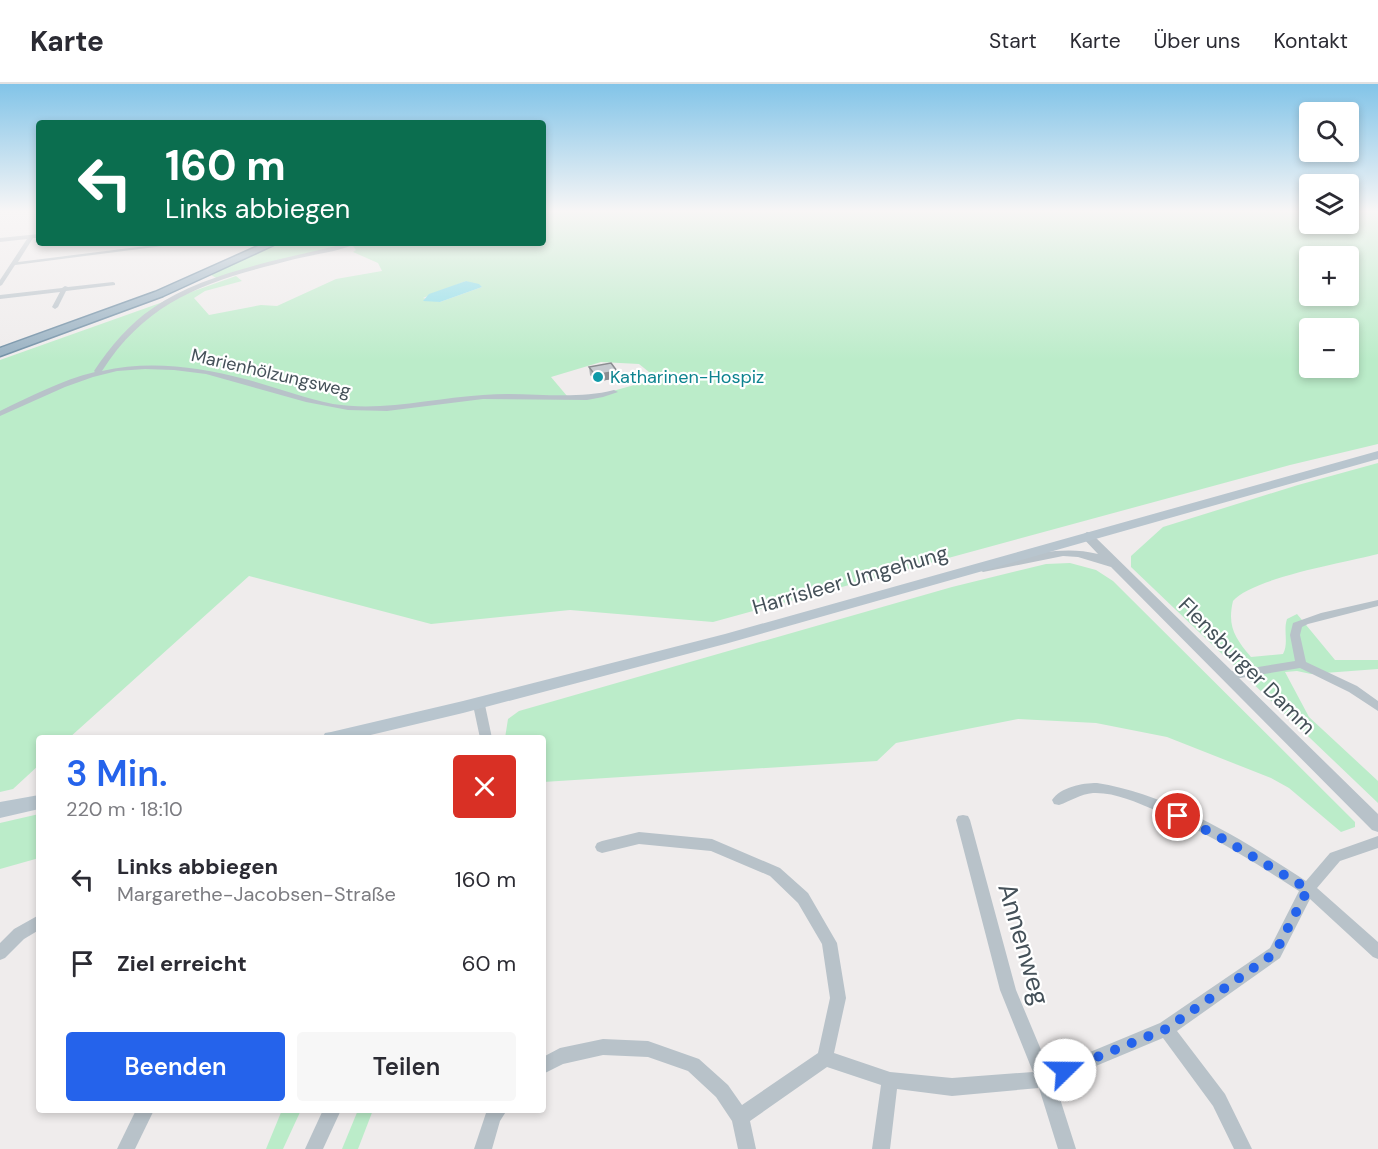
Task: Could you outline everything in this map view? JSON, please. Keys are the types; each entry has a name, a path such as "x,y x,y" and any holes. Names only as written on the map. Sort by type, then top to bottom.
{"highway":[{"path":"0,347 152,292 221,262"},
{"path":"0,352 159,294 231,262"}],"main road":[{"name":"Harrisleer Umgehung","path":"344,735 479,705 1378,455"},
{"path":"0,810 36,803"}],"street":[{"path":"0,284 12,264 31,262"},
{"path":"98,371 136,324 157,309 194,289 284,262"},
{"path":"0,297 113,284"},
{"path":"55,308 65,288"},
{"name":"Marienhölzungsweg","path":"0,414 55,387 98,371 148,366 183,367 245,381 307,401 361,409 499,396 591,398 615,392"},
{"name":"Flensburger Damm","path":"1087,536 1378,825"},
{"path":"977,568 1006,566 1061,551 1100,559 1121,572"},
{"path":"1301,664 1295,634 1297,625 1308,619 1378,603"},
{"path":"1228,676 1301,664 1353,689 1378,707"},
{"path":"479,705 485,735"},
{"path":"1059,800 1076,789 1099,788 1137,796 1218,836 1308,889 1378,952"},
{"name":"Annenweg","path":"963,820 1008,990 1044,1078 1067,1149"},
{"path":"602,847 639,838 712,845 775,872 803,898 829,943 838,998 825,1058 740,1117"},
{"path":"825,1058 890,1080 952,1088 1044,1078 1166,1029 1275,953 1308,889 1335,857 1378,842"},
{"path":"0,953 19,934 36,924"},
{"path":"1166,1029 1219,1100 1243,1149"},
{"path":"546,1064 560,1056 603,1047 648,1049 693,1065 722,1092 740,1117 747,1149"},
{"path":"881,1149 890,1080"},
{"path":"126,1149 144,1113"},
{"path":"314,1149 331,1113"},
{"path":"483,1149 496,1113"}],"green space":[{"path":"239,262 281,262 218,279 211,275"},
{"path":"375,262 1299,262 1299,306 1359,306 1359,262 1378,262 1378,444 1290,465 713,622 570,610 431,624 249,576 72,735 36,735 36,768 13,789 0,792 0,360 236,276 242,281 205,291 194,298 209,315 261,305 277,306 336,279 382,271","holes":["466,281 482,287 440,302 423,298","601,362 639,364 649,372 645,382 595,396 567,396 551,377"]},
{"path":"1378,463 1378,554 1301,572 1259,585 1233,601 1231,618 1237,638 1251,657 1283,654 1286,646 1287,619 1297,614 1335,660 1378,660 1378,669 1311,674 1297,671 1285,672 1309,717 1378,781 1378,803 1131,567 1131,556 1163,527"},
{"path":"1070,563 1096,570 1113,581 1355,822 1355,827 1341,832 1289,788 1271,778 1167,737 1096,723 1018,719 896,743 877,761 546,782 546,735 505,735 508,719 519,711 952,587 1046,564"},
{"path":"36,815 36,859 0,869 0,823"},
{"path":"281,1113 300,1113 283,1149 266,1149"},
{"path":"357,1113 372,1113 358,1149 342,1149"}],"water":[{"path":"466,281 482,287 440,302 423,301 429,294"}],"building":[{"path":"611,363 617,371 595,375 589,367"}],"place":[{"name":"Katharinen-Hospiz","path":"598,377"}],"route":[{"path":"1065,1070 1166,1029 1275,953 1308,889 1218,836 1178,816"}]}
